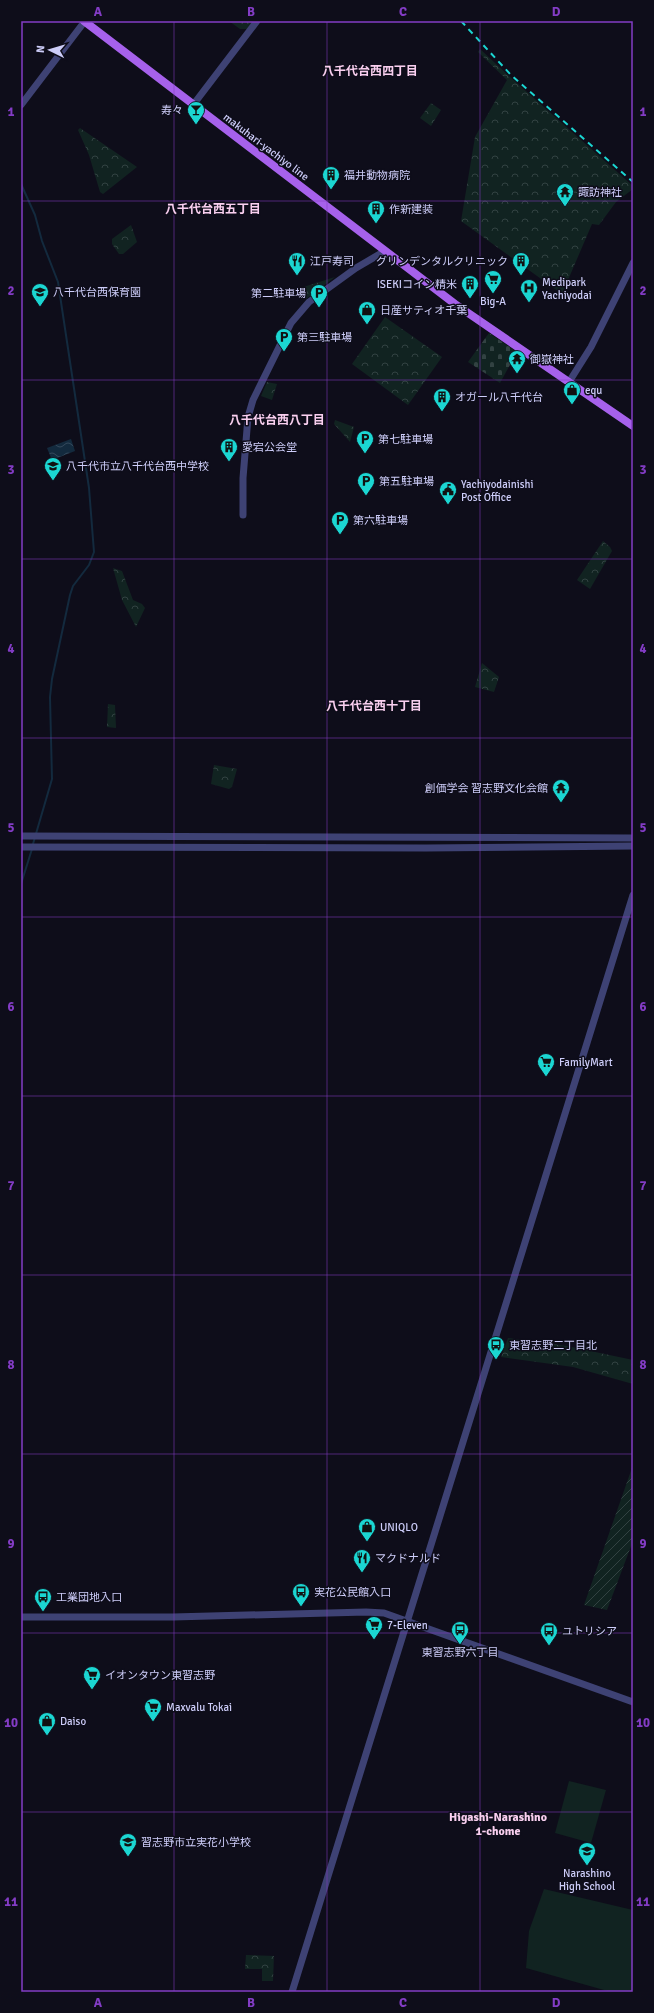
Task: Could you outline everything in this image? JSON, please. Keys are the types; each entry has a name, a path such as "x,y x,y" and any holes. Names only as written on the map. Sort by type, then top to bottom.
{"main road":[{"name":"makuhari-yachiyo line","path":"85,21 193,105 460,307 633,426"}],"street":[{"path":"21,105 85,21"},
{"path":"193,105 257,21"},
{"path":"243,515 243,478 248,417 251,406 291,323 308,302 356,268 385,251"},
{"path":"569,382 591,346 633,263"},
{"path":"21,836 633,838"},
{"path":"21,847 426,848 633,846"},
{"path":"292,1992 633,895"},
{"path":"21,1617 173,1617 366,1612 384,1613 633,1702"}],"green space":[{"path":"229,21 253,21 247,29 240,29"},
{"path":"480,49 633,186 633,189 616,202 599,225 592,224 562,294 461,221 475,137 507,80 478,52"},
{"path":"431,103 441,110 431,126 420,118"},
{"path":"80,128 137,167 103,194 100,192 89,155 78,130"},
{"path":"131,225 137,242 123,254 119,254 112,244 112,239"},
{"path":"335,277 306,299 297,289"},
{"path":"385,317 442,357 408,405 352,364"},
{"path":"489,333 517,352 500,383 468,362"},
{"path":"267,382 277,384 272,400 261,396"},
{"path":"335,420 354,427 350,442 334,424"},
{"path":"603,541 612,551 590,589 577,580"},
{"path":"113,568 122,571 133,600 142,604 145,608 136,627 122,600"},
{"path":"482,663 499,677 494,692 475,687"},
{"path":"108,704 115,705 116,728 107,727"},
{"path":"214,765 237,769 232,787 229,789 211,784"},
{"path":"508,1338 567,1346 633,1360 633,1384 573,1367 501,1357"},
{"path":"633,1465 633,1541 607,1610 584,1605"},
{"path":"569,1781 606,1790 591,1843 555,1833"},
{"path":"544,1889 633,1910 633,1992 611,1992 526,1968 529,1931"},
{"path":"246,1955 274,1956 273,1981 262,1981 262,1969 245,1969"}],"water":[{"path":"71,439 75,451 52,460 47,448"}],"waterway":[{"path":"21,184 35,215 42,241 58,282 89,488 94,552 89,565 73,586 70,595 52,679 50,697 52,779 33,844"},
{"path":"21,884 32,849"}],"railway":[{"path":"461,21 511,75 633,182"}],"place":[{"name":"寿々","path":"196,125"},
{"name":"福井動物病院","path":"331,190"},
{"name":"諏訪神社","path":"565,207"},
{"name":"作新建装","path":"376,224"},
{"name":"江戸寿司","path":"297,276"},
{"name":"グリンデンタルクリニック","path":"521,276"},
{"name":"Big-A","path":"493,294"},
{"name":"ISEKIコイン精米","path":"470,299"},
{"name":"Medipark Yachiyodai","path":"529,303"},
{"name":"八千代台西保育園","path":"40,307"},
{"name":"第二駐車場","path":"319,308"},
{"name":"日産サティオ千葉","path":"367,325"},
{"name":"第三駐車場","path":"284,352"},
{"name":"御嶽神社","path":"517,374"},
{"name":"equ","path":"572,405"},
{"name":"オガール八千代台","path":"442,412"},
{"name":"第七駐車場","path":"365,454"},
{"name":"愛宕公会堂","path":"229,462"},
{"name":"八千代市立八千代台西中学校","path":"53,481"},
{"name":"第五駐車場","path":"366,496"},
{"name":"Yachiyodainishi Post Office","path":"448,505"},
{"name":"第六駐車場","path":"340,535"},
{"name":"創価学会 習志野文化会館","path":"561,803"},
{"name":"FamilyMart","path":"546,1077"},
{"name":"東習志野二丁目北","path":"496,1360"},
{"name":"UNIQLO","path":"367,1542"},
{"name":"マクドナルド","path":"362,1573"},
{"name":"実花公民館入口","path":"301,1607"},
{"name":"工業団地入口","path":"43,1612"},
{"name":"7-Eleven","path":"374,1640"},
{"name":"東習志野六丁目","path":"460,1645"},
{"name":"ユトリシア","path":"549,1646"},
{"name":"イオンタウン東習志野","path":"92,1690"},
{"name":"Maxvalu Tokai","path":"153,1722"},
{"name":"Daiso","path":"47,1736"},
{"name":"習志野市立実花小学校","path":"128,1857"},
{"name":"Narashino High School","path":"587,1866"}],"district":[{"name":"八千代台西四丁目","path":"370,71"},
{"name":"八千代台西五丁目","path":"213,209"},
{"name":"八千代台西八丁目","path":"277,420"},
{"name":"八千代台西十丁目","path":"374,706"},
{"name":"Higashi-Narashino 1-chome","path":"498,1824"}]}
